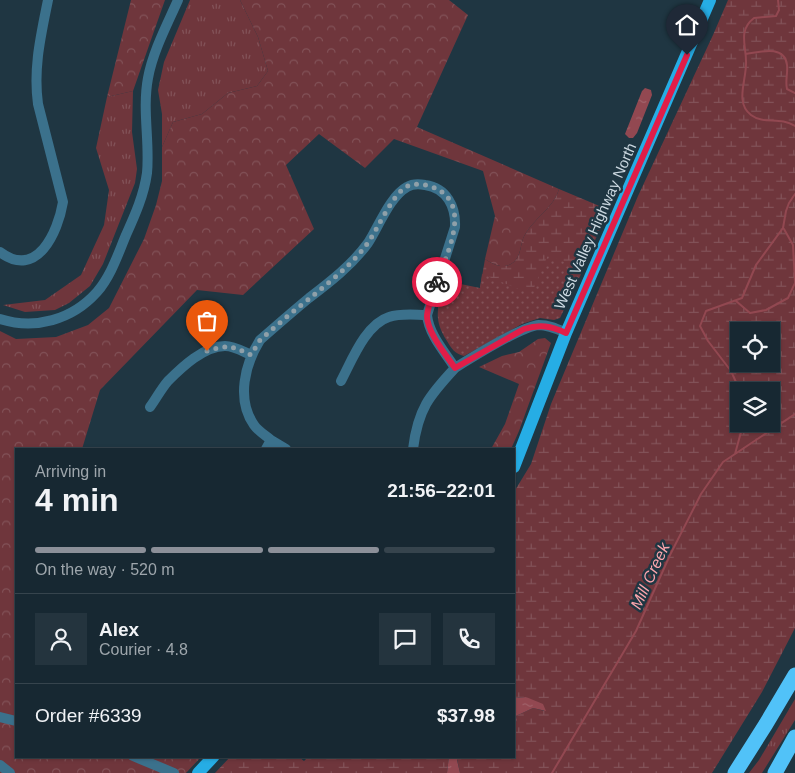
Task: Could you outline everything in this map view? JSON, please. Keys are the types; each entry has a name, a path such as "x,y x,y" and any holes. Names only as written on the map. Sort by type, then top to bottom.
{"highway":[{"path":"735,773 795,675"},
{"path":"774,773 795,738"}],"main road":[{"name":"West Valley Highway North","path":"515,464 566,333 710,0"},
{"path":"198,773 212,758"}],"street":[{"path":"0,252 12,259 23,260 41,253 62,209 63,202 36,91 37,60 48,0"},
{"path":"0,319 31,324 61,318 85,304 97,292 111,270 143,192 148,160 145,99 148,78 152,61 178,0"},
{"path":"283,448 269,444 254,424 247,410 244,394 247,367 251,355 260,340 353,261 368,244 398,194 408,186 420,184 441,191 449,199 456,216 452,238 427,316 434,336 455,368"},
{"path":"341,380 366,335 380,321 399,315 427,316"},
{"path":"413,448 417,423 424,405 455,368 524,329 534,326 548,326 566,333"},
{"path":"150,407 168,382 188,364 207,351 223,346 235,347 251,355"},
{"path":"0,717 15,722"},
{"path":"138,758 174,773"},
{"path":"0,765 10,773"}],"green space":[{"path":"131,0 165,0 133,91 107,97"},
{"path":"190,0 240,0 258,37 268,71 257,86 228,93 202,114 173,122 162,147 162,114 158,90 164,62"},
{"path":"240,0 449,0 468,15 417,127 559,189 557,195 526,233 515,261 501,266 485,259 495,216 483,171 394,139 365,168 319,134 286,165 314,229 243,295 197,290 100,390 82,448 15,448 15,758 200,758 186,773 0,773 0,331 16,339 56,337 88,325 109,308 144,239 156,205 162,181 162,147 173,122 202,114 228,93 257,86 268,71 258,37"},
{"path":"728,0 795,0 795,628 762,692 712,773 460,773 457,758 515,758 516,716 533,708 545,711 526,697 515,698 515,490 531,464 551,404 638,196"},
{"path":"133,91 132,132 137,169 135,183 103,264 90,286 69,303 55,310 25,312 3,305 45,300 81,275 104,225 109,190 96,148 107,97"},
{"path":"559,189 609,210 581,271 561,307 480,288 485,259 501,266 515,261 526,233 549,207"},
{"path":"548,255 583,270 560,318 554,320 540,318 522,324 464,356 458,354 450,346 439,325 439,305 446,281 480,288 482,274 526,292 533,290"},
{"path":"545,338 551,343 519,431 511,448 492,448 505,424 519,384 479,367 502,356 519,352 538,339"},
{"path":"795,699 795,720 762,773 749,773 759,760"},
{"path":"229,758 300,758 304,761 307,758 449,758 447,773 215,773"}],"water":[{"path":"645,88 651,90 652,95 637,133 633,138 629,138 625,134 642,91"},
{"path":"526,697 543,704 546,711 533,708 516,716 515,724 515,698"},
{"path":"449,758 458,758 460,773 447,773"}],"waterway":[{"path":"778,0 779,10 776,16 754,18 746,28 744,34 746,71 742,98 746,110 756,118 784,121 795,126"},
{"path":"746,54 764,51 782,54 787,65 787,89 795,93"},
{"path":"736,382 731,371 708,341 700,326 706,311 742,298 756,265 783,228 786,211 795,194"},
{"path":"736,301 750,313 766,310 788,298 795,283 793,245 784,229"},
{"name":"Mill Creek","path":"552,773 636,631 670,555 701,494 723,462 795,414"},
{"path":"735,454 741,432"}],"way so far":[{"path":"207,351 223,346 235,347 251,355 260,340 353,261 368,244 398,194 408,186 420,184 441,191 449,199 456,216 455,227 437,282"}],"route":[{"path":"437,282 427,316 434,336 455,368 524,329 541,325 566,333 687,55"}]}
